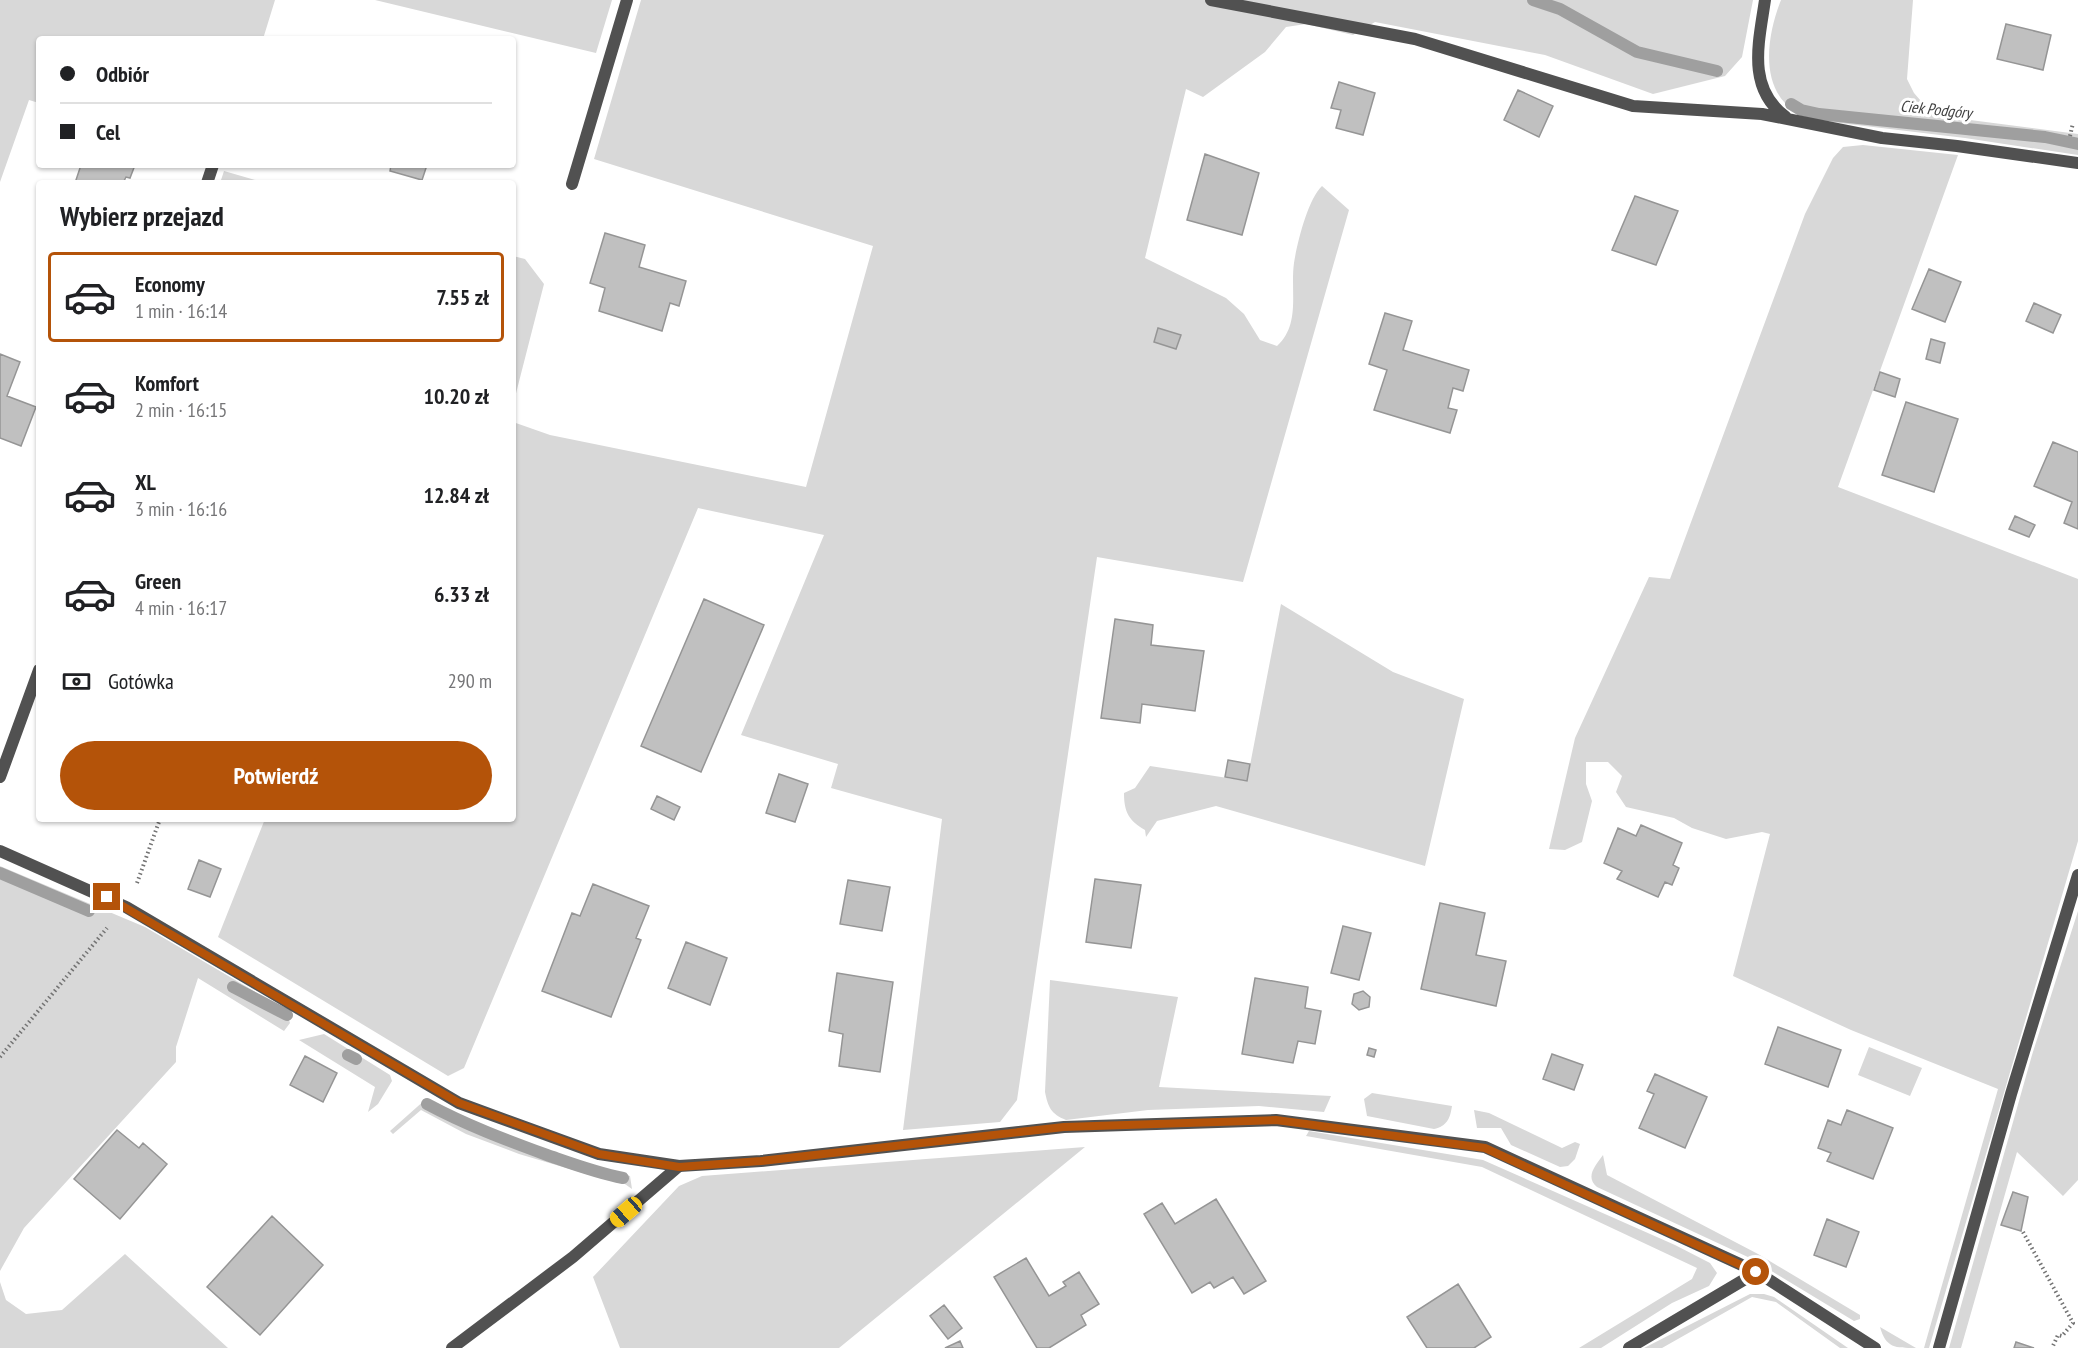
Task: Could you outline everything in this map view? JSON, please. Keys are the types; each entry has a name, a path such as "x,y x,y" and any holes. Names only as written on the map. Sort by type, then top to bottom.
{"street":[{"path":"572,184 627,0"},
{"path":"1211,0 1415,39 1633,106 1762,114 1882,138 2078,163"},
{"path":"1765,0 1759,78 1768,101 1789,119"},
{"path":"0,777 36,678"},
{"path":"0,851 126,907 459,1103 599,1154 679,1167 761,1161 1064,1127 1276,1120 1485,1148 1756,1272 1875,1348"},
{"path":"1939,1348 2011,1094 2078,875"},
{"path":"452,1348 573,1257 679,1167"},
{"path":"1629,1348 1756,1272"}],"path":[{"path":"2070,137 2073,123"},
{"path":"133,895 159,822"},
{"path":"0,1057 126,907"},
{"path":"2023,1232 2073,1323 2062,1336 2058,1335 2052,1348"}],"shaded area":[{"path":"0,0 275,0 264,36 36,36 36,102 29,100 0,182"},
{"path":"375,0 612,0 596,53"},
{"path":"641,0 1753,0 1742,57 1725,76 1653,94 1545,55 1375,22 1353,35 1306,24 1286,27 1265,52 1203,97 1186,89 1145,258 1226,298 1244,314 1260,340 1277,346 1289,328 1292,317 1294,263 1300,233 1312,201 1322,186 1349,210 1243,582 1097,557 1017,1100 1000,1122 903,1130 942,819 831,788 838,764 741,735 824,535 698,508 464,1068 448,1076 218,937 264,822 516,822 516,423 550,435 806,487 873,246 594,159"},
{"path":"1781,0 1913,0 1907,79 1914,93 1927,108 1947,117 2078,134 2078,155 1965,138 1815,120 1797,112 1784,101 1775,88 1770,72 1771,36"},
{"path":"1863,145 1958,155 1838,487 2078,579 2078,841 1929,1348 1924,1348 1998,1089 1851,1030 1733,976 1770,834 1762,832 1726,839 1692,828 1674,818 1626,807 1616,792 1622,776 1608,762 1586,762 1586,784 1592,801 1582,842 1565,850 1549,849 1575,738 1649,577 1670,579 1805,214 1833,158 1843,147"},
{"path":"224,171 256,180 221,180"},
{"path":"516,257 525,259 544,284 516,393"},
{"path":"1281,604 1393,672 1464,699 1425,866 1216,806 1157,821 1146,837 1145,830 1128,815 1124,793 1135,788 1150,766 1247,781"},
{"path":"0,866 145,927 286,1010 290,1023 284,1031 198,978 176,1047 176,1062 24,1228 0,1271"},
{"path":"2078,911 2078,1180 2063,1196 2017,1152 1961,1348 1949,1348 2032,1055"},
{"path":"1050,980 1178,997 1159,1087 1331,1096 1324,1112 1259,1106 1148,1110 1066,1120 1061,1118 1051,1109 1045,1092"},
{"path":"324,1034 390,1075 392,1081 378,1104 368,1112 375,1087 299,1040"},
{"path":"1869,1047 1922,1068 1910,1096 1858,1075"},
{"path":"1372,1093 1452,1106 1445,1124 1434,1129 1367,1116 1364,1099"},
{"path":"426,1099 526,1144 577,1162 630,1176 632,1189 622,1182 600,1178 519,1154 466,1134 421,1110 393,1134 390,1131"},
{"path":"1474,1110 1489,1113 1562,1148 1575,1142 1580,1144 1575,1159 1568,1166 1560,1167 1511,1145 1501,1128 1477,1128"},
{"path":"1309,1131 1483,1160 1675,1245 1710,1263 1717,1273 1709,1286 1672,1303 1601,1348 1579,1348 1692,1279 1697,1268 1482,1167 1306,1136"},
{"path":"1085,1147 839,1348 620,1348 593,1277 679,1186 702,1176"},
{"path":"1603,1155 1607,1175 1758,1254 1860,1315 1860,1319 1854,1321 1750,1258 1597,1187 1593,1183 1592,1175 1594,1167"},
{"path":"125,1254 228,1348 0,1348 0,1282 6,1300 26,1314 62,1310"},
{"path":"1750,1294 1774,1297 1848,1348 1840,1348 1776,1302 1752,1297 1662,1348 1644,1348"},
{"path":"1880,1327 1916,1348 1902,1348 1888,1343"}],"building":[{"path":"2006,24 2051,35 2043,70 1997,59"},
{"path":"1339,82 1375,93 1363,135 1336,128 1341,110 1331,108"},
{"path":"1518,90 1553,106 1539,137 1504,120"},
{"path":"1205,154 1259,173 1242,235 1187,220"},
{"path":"80,168 134,168 130,178 126,177 124,180 76,180"},
{"path":"390,168 426,168 422,180 390,171"},
{"path":"1635,196 1678,211 1656,265 1612,250"},
{"path":"605,233 645,245 639,267 686,281 679,306 670,303 662,331 599,311 605,288 590,283"},
{"path":"1929,269 1961,282 1945,322 1912,309"},
{"path":"2034,303 2061,315 2053,333 2026,321"},
{"path":"1385,313 1412,321 1403,350 1469,370 1463,391 1453,388 1448,408 1457,410 1450,433 1374,410 1387,370 1369,364"},
{"path":"1158,328 1181,335 1176,349 1154,342"},
{"path":"1931,339 1945,343 1940,363 1926,359"},
{"path":"0,354 20,362 7,396 36,407 21,446 0,438"},
{"path":"1880,372 1900,379 1895,397 1874,390"},
{"path":"1906,402 1958,419 1934,492 1882,475"},
{"path":"2053,442 2078,452 2078,529 2064,523 2072,502 2034,486"},
{"path":"2015,516 2035,525 2029,537 2009,529"},
{"path":"704,599 764,625 701,772 641,746"},
{"path":"1115,619 1153,625 1151,645 1204,651 1195,711 1142,704 1140,723 1101,718"},
{"path":"1228,760 1250,764 1247,781 1225,777"},
{"path":"779,774 808,784 795,822 766,813"},
{"path":"657,796 680,807 674,820 651,809"},
{"path":"1641,825 1682,843 1673,865 1679,868 1672,885 1665,882 1658,897 1617,879 1622,871 1604,863 1618,828 1636,836"},
{"path":"199,860 221,869 210,897 188,889"},
{"path":"1095,879 1141,885 1131,948 1086,942"},
{"path":"848,880 890,887 882,931 840,924"},
{"path":"593,884 649,906 636,938 641,940 611,1017 542,991 572,913 580,916"},
{"path":"1440,903 1485,913 1476,955 1506,961 1496,1006 1421,989"},
{"path":"1343,926 1371,933 1359,980 1331,973"},
{"path":"686,942 727,958 710,1005 668,988"},
{"path":"837,973 893,982 880,1072 839,1066 843,1034 829,1031"},
{"path":"1255,978 1308,987 1305,1008 1321,1011 1315,1044 1298,1041 1293,1063 1242,1054"},
{"path":"1363,991 1370,997 1369,1007 1359,1010 1352,1004 1354,994"},
{"path":"1778,1027 1841,1050 1828,1087 1765,1064"},
{"path":"1369,1048 1376,1050 1374,1057 1367,1055"},
{"path":"1552,1054 1583,1065 1574,1090 1543,1079"},
{"path":"305,1056 337,1073 323,1102 290,1085"},
{"path":"1655,1074 1707,1097 1685,1148 1639,1128 1654,1094 1647,1091"},
{"path":"1847,1110 1893,1128 1873,1179 1827,1161 1831,1153 1818,1148 1828,1120 1841,1125"},
{"path":"117,1130 139,1148 143,1143 167,1164 120,1219 74,1179"},
{"path":"2013,1192 2028,1197 2021,1231 2001,1225"},
{"path":"1216,1199 1266,1281 1244,1294 1233,1277 1214,1288 1210,1282 1192,1293 1144,1214 1162,1203 1175,1224"},
{"path":"272,1216 323,1265 260,1335 207,1287"},
{"path":"1827,1219 1859,1232 1846,1267 1814,1255"},
{"path":"1026,1258 1049,1296 1066,1286 1063,1282 1079,1272 1099,1304 1081,1315 1086,1325 1049,1348 1037,1348 994,1277"},
{"path":"1458,1284 1491,1337 1474,1348 1427,1348 1407,1317"},
{"path":"944,1305 962,1328 948,1339 930,1316"},
{"path":"960,1341 963,1348 945,1348"},
{"path":"2016,1342 2034,1348 2014,1348"}],"waterway":[{"name":"Ciek Podgóry","path":"1533,0 1560,9 1637,52 1717,71"},
{"name":"Ciek Podgóry","path":"1791,104 1801,110 1819,114 2045,137 2078,144"},
{"path":"0,873 89,911"},
{"path":"233,987 287,1015"},
{"path":"348,1055 356,1059"},
{"path":"427,1104 516,1144 585,1168 623,1178"}],"route":[{"path":"107,897 459,1103 599,1154 679,1167 761,1161 1064,1127 1276,1120 1485,1148 1756,1272"}]}
